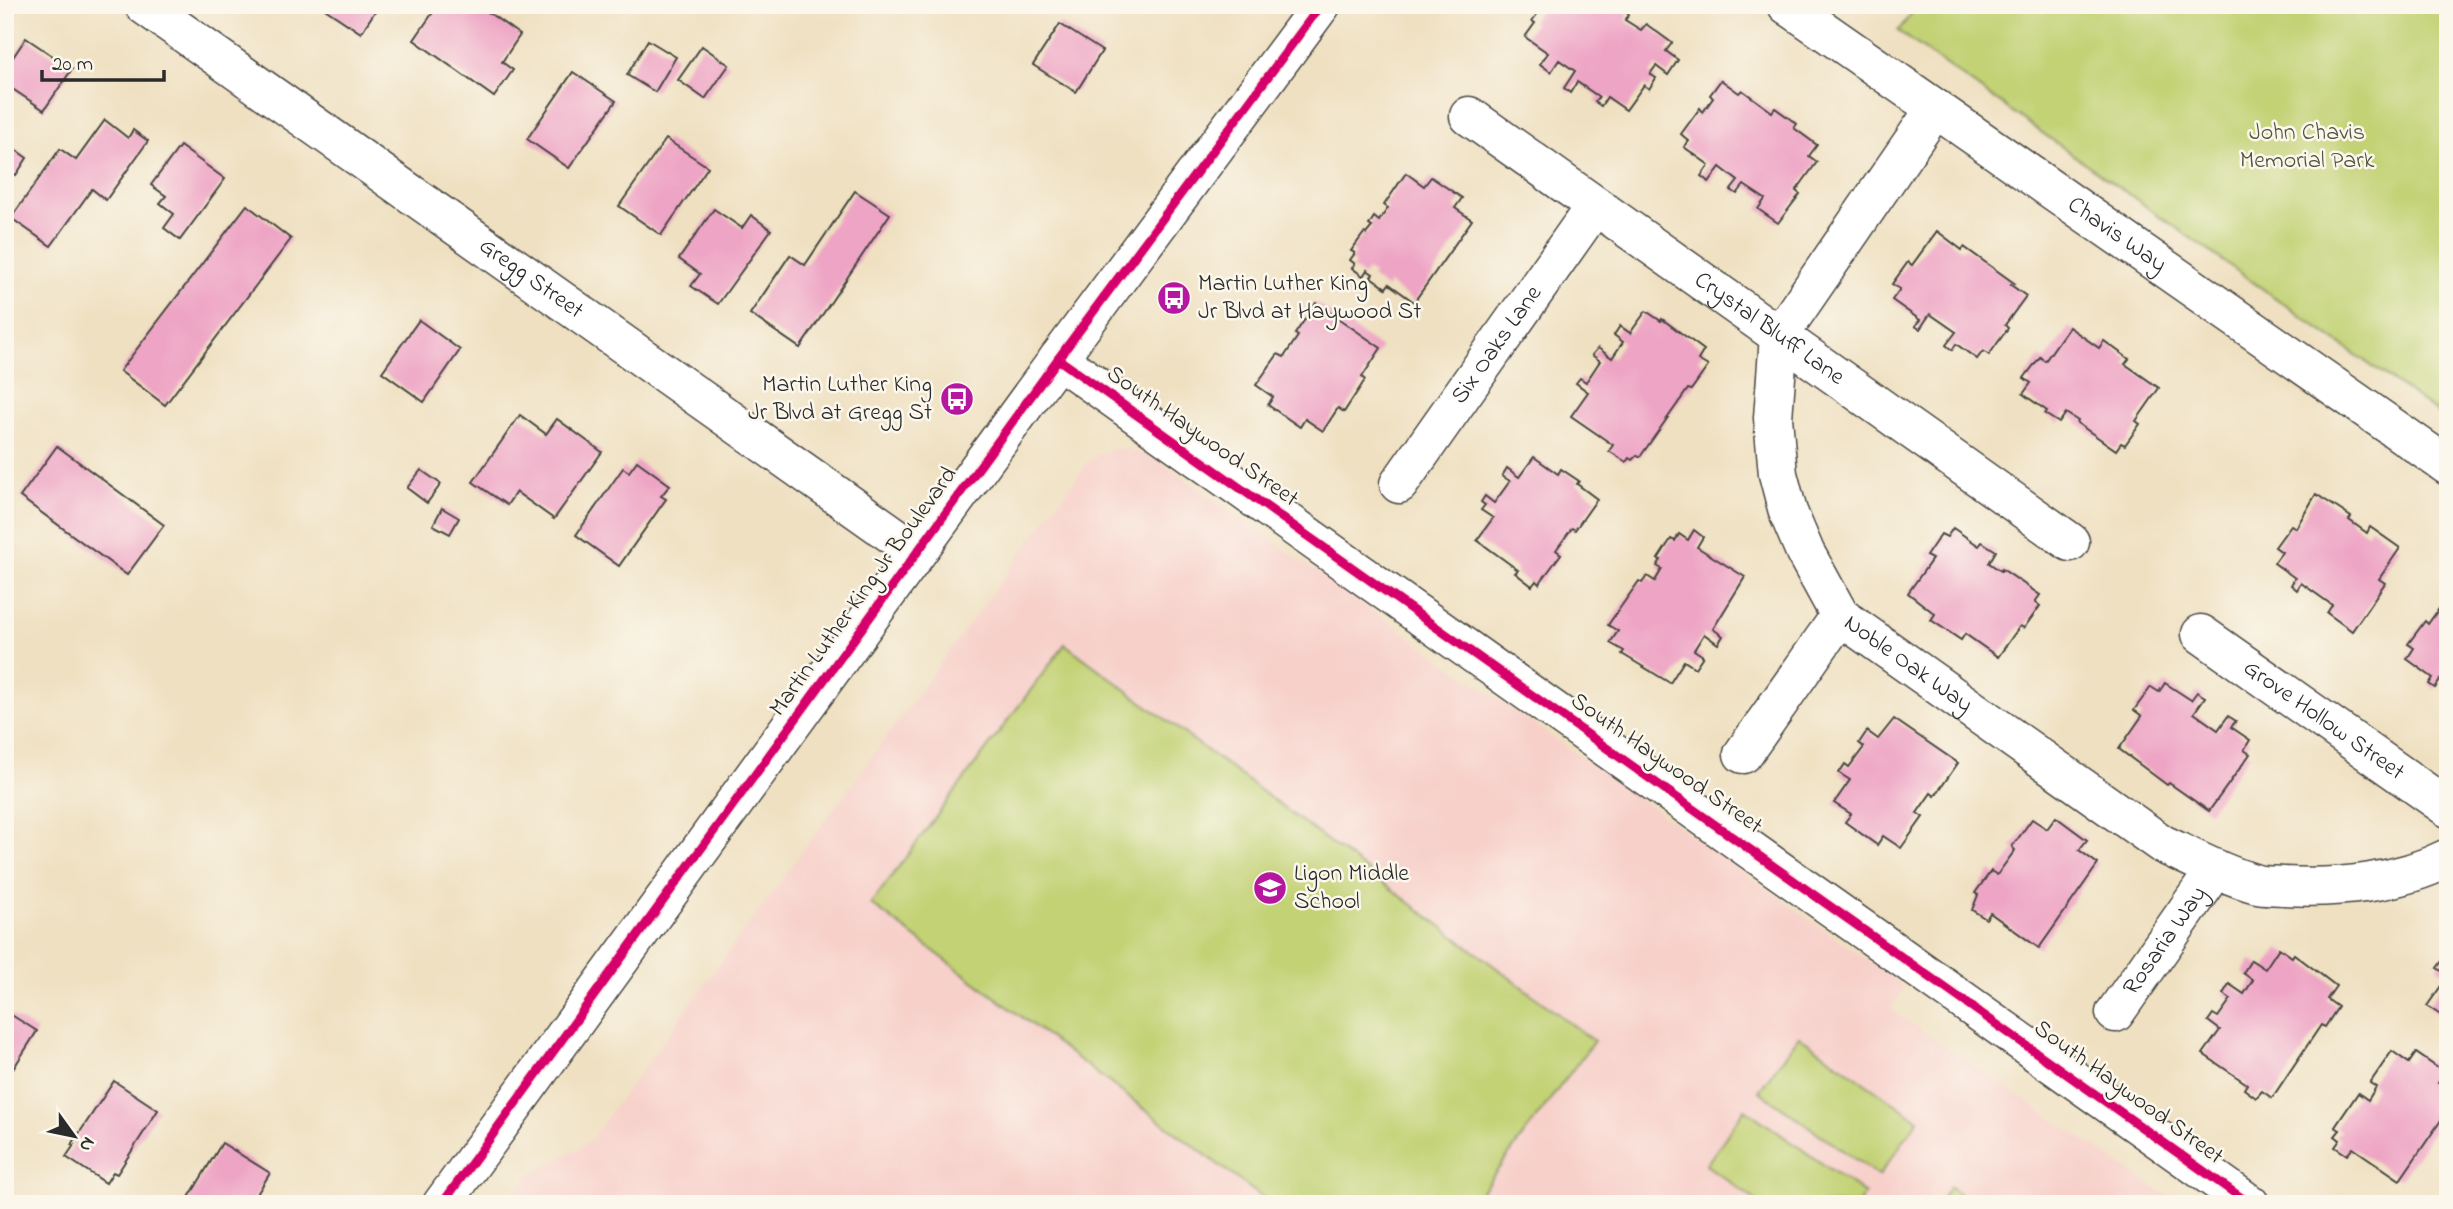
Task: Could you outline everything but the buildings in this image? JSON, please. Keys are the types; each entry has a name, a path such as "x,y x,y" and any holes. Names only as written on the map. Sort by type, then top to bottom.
{"street":[{"name":"Gregg Street","path":"144,5 917,552"},
{"name":"Martin Luther King Jr Boulevard","path":"442,1204 1058,359 1321,5"},
{"name":"Chavis Way","path":"1787,5 2448,466"},
{"path":"1779,336 1935,109"},
{"name":"Crystal Bluff Lane","path":"1469,116 2070,542"},
{"name":"Six Oaks Lane","path":"1399,484 1595,206"},
{"name":"Noble Oak Way","path":"1779,336 1773,418 1778,474 1788,512 1805,552 1840,616 2162,844 2216,869 2259,884 2322,888 2381,879 2436,864 2448,858"},
{"name":"South Haywood Street","path":"1058,359 2250,1204"},
{"path":"1743,754 1840,616"},
{"name":"Grove Hollow Street","path":"2201,634 2448,807"},
{"name":"Rosaria Way","path":"2115,1013 2216,869"}],"shaded area":[{"name":"Ligon Middle School","path":"1115,449 1129,449 1158,460 1901,984 1903,991 1890,1009 2179,1204 516,1204 511,1200 529,1175 589,1142 1088,462 1099,454"}],"green space":[{"name":"John Chavis Memorial Park","path":"1918,5 2448,5 2448,420 1898,31"},
{"path":"1065,644 1594,1041 1472,1204 1271,1204 871,904"},
{"path":"1799,1036 1918,1120 1879,1176 1759,1091"},
{"path":"1745,1109 1865,1194 1858,1204 1761,1204 1706,1165"},
{"path":"1950,1187 1974,1204 1938,1204"}],"cycle path":[{"path":"442,1204 1058,359 1321,5"},
{"path":"1058,359 2250,1204"}],"place":[{"name":"Martin Luther King Jr Blvd at Haywood St","path":"1174,298"},
{"name":"Martin Luther King Jr Blvd at Gregg St","path":"957,399"},
{"name":"Ligon Middle School","path":"1270,888"}]}
